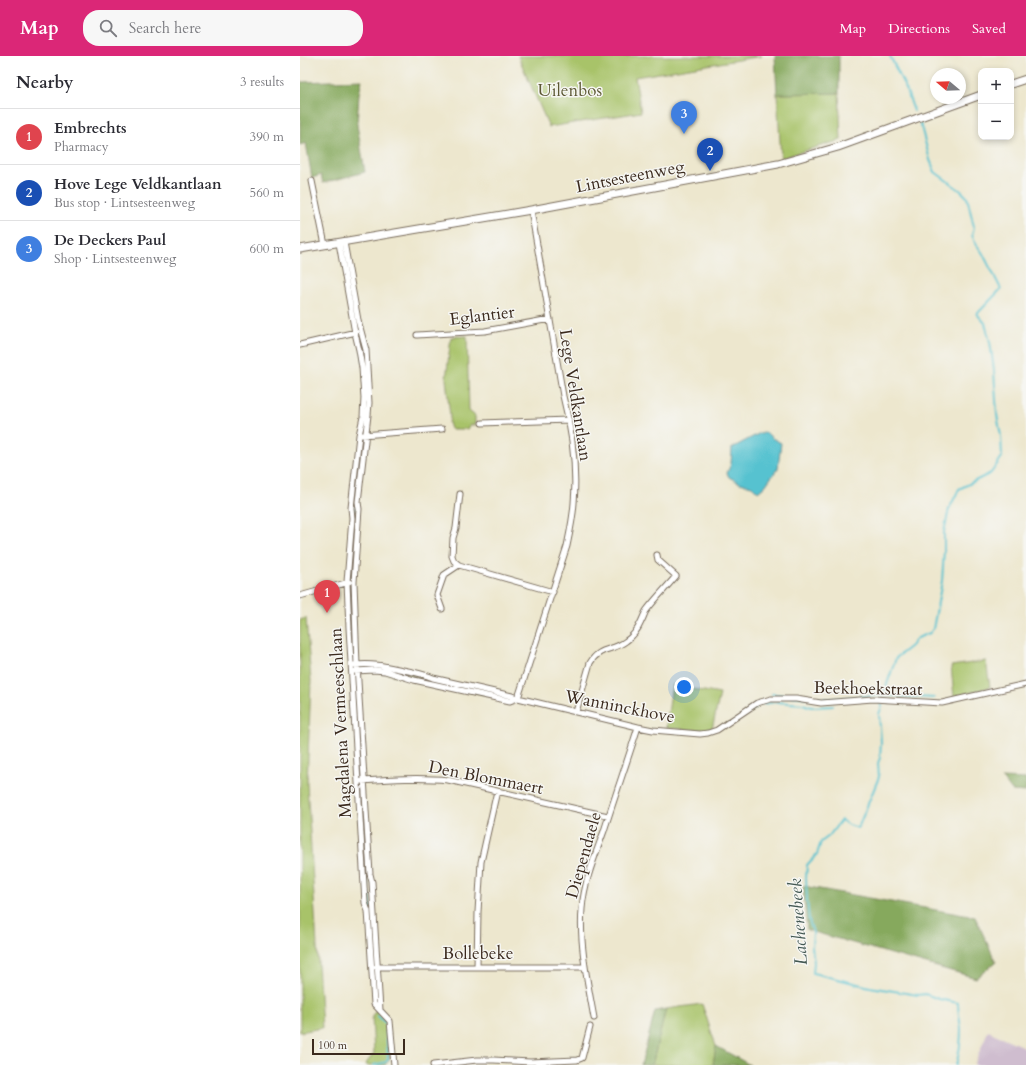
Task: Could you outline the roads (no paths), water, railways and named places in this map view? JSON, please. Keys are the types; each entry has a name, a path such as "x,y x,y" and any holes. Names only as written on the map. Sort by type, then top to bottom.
{"street":[{"path":"1014,83 1026,79"},
{"name":"Lintsesteenweg","path":"300,249 531,210 778,164 838,147 978,96"},
{"path":"312,182 325,245"},
{"name":"Lege Veldkantlaan","path":"518,698 567,546 572,524 574,502 574,462 569,420 563,396 531,210"},
{"name":"Magdalena Vermeeschlaan","path":"342,242 366,350 368,367 369,403 362,435 351,508 352,518 347,582 349,628 354,665"},
{"name":"Magdalena Vermeeschlaan","path":"342,242 355,333 362,368 363,390 363,417 358,502 359,510 354,582 354,671 357,782 365,904 368,911 374,1004 390,1021 394,1065"},
{"name":"Eglantier","path":"417,335 486,331 550,319"},
{"path":"300,345 361,331"},
{"path":"482,423 569,420"},
{"path":"362,435 442,429"},
{"path":"460,494 456,528 453,538 452,556 454,561 459,565 552,592"},
{"path":"576,712 590,663 596,655 621,645 631,636 638,628 646,611 676,576 658,560 656,555"},
{"path":"442,609 437,595 444,575 459,565"},
{"path":"300,596 347,582 354,582"},
{"name":"Wanninckhove","path":"354,665 378,664 416,672 434,678 653,730 700,734 717,730"},
{"name":"Magdalena Vermeeschlaan","path":"354,671 364,781 370,874 372,882 380,1010"},
{"name":"Wanninckhove","path":"354,671 384,671 414,680 510,701 518,698"},
{"name":"Beekhoekstraat","path":"717,730 756,703 771,699 796,699 828,703 873,699 942,703 1026,684"},
{"name":"Diependaele","path":"594,1018 585,967 582,928 583,901 590,871 638,727"},
{"name":"Den Blommaert","path":"357,782 410,778 434,779 460,783 608,816"},
{"path":"477,967 478,912 482,862 497,792"},
{"name":"Bollebeke","path":"372,967 585,967"},
{"path":"433,1065 477,1060 530,1063 580,1060 582,1058 590,1027"}],"water":[{"path":"760,433 767,433 781,443 778,468 765,486 758,492 752,486 740,483 729,477 727,473 731,464 732,448"}],"waterway":[{"name":"Lachenebeek","path":"890,56 906,89 914,111"},
{"path":"881,695 886,687 896,658 911,646 916,639 930,633 933,629 942,581 944,532 949,509 959,489 991,473 1002,457 990,342 985,323 977,314 1001,289 972,235 974,227 967,197 935,172 930,160 920,123"},
{"path":"344,259 348,276"},
{"path":"362,347 364,364"},
{"path":"351,566 355,514 354,507 360,450"},
{"path":"355,684 360,757"},
{"path":"772,694 830,699 881,695 934,698"},
{"path":"763,704 777,702 803,704 811,707 833,706"},
{"name":"Lachenebeek","path":"881,702 882,706 879,714 881,742 880,758 878,763 879,777 858,828 841,820 829,836 821,842 817,854 807,865 807,900 809,920 813,933 813,973 870,987 918,995 925,994 958,1003 961,1034 956,1065"},
{"path":"742,717 756,707"},
{"path":"362,805 374,953"},
{"path":"374,1065 386,1062 388,1059 386,1024 378,1016"}],"place":[{"name":"De Deckers Paul","path":"684,134"},
{"name":"Hove Lege Veldkantlaan","path":"710,171"},
{"name":"Embrechts","path":"327,613"}],"park label":[{"name":"Uilenbos","path":"570,90"}]}
